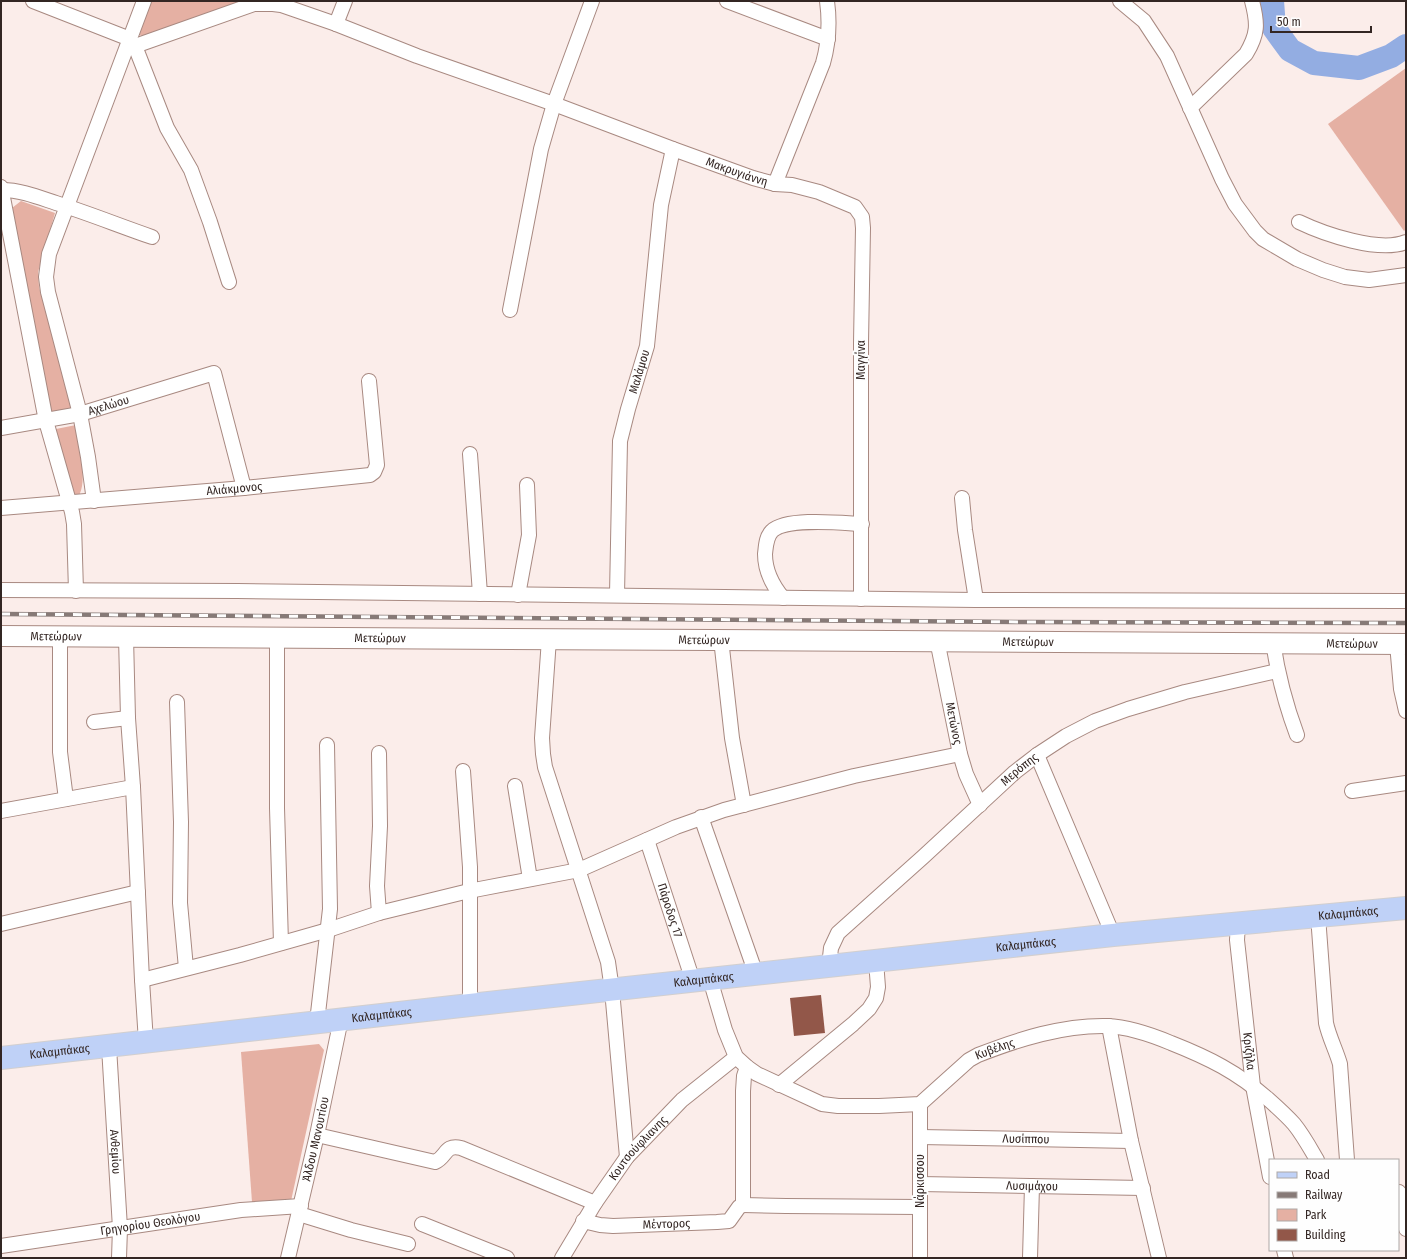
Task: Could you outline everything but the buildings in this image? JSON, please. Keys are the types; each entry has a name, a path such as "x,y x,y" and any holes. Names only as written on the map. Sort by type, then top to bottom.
{"main road":[{"name":"Καλαμπάκας","path":"1,1058 109,1047 341,1019 1113,935 1406,908"}],"street":[{"path":"33,1 131,43 258,2"},
{"path":"94,501 80,414 48,292 46,277 48,254 131,43 144,1"},
{"path":"336,24 345,1"},
{"path":"510,310 538,163 554,104 592,1"},
{"path":"727,1 828,39"},
{"name":"Μακρυγιάννη","path":"258,2 281,5 336,24 417,56 554,104 753,178 775,184 823,63 828,46 827,1"},
{"path":"1120,1 1144,21 1167,56 1222,179 1235,204 1248,223 1263,239 1297,259 1344,277 1369,280 1406,275"},
{"path":"1190,108 1246,54 1252,44 1256,35 1252,1"},
{"path":"131,43 167,128 191,170 210,222 229,282"},
{"name":"Μαλάμου","path":"617,595 620,441 647,346 661,205 673,149"},
{"name":"Μαγγίνα","path":"775,184 804,188 825,195 855,208 862,218 861,599"},
{"path":"76,591 74,524 70,503 46,421 2,188 24,192 152,237"},
{"path":"1299,222 1322,232 1361,242 1390,245 1406,242"},
{"name":"Αχελώου","path":"1,428 80,414 214,373 244,488"},
{"name":"Αλιάκμονος","path":"1,508 244,488 372,474 377,465 370,381"},
{"path":"470,454 480,594"},
{"path":"518,595 529,534 530,513 528,484"},
{"path":"962,498 965,530 976,600"},
{"path":"783,598 766,570 766,541 771,532 779,526 809,522 862,524"},
{"path":"1,590 237,591 976,600 1406,601"},
{"name":"Μετεώρων","path":"1,636 937,640 1402,644"},
{"path":"60,636 60,752 66,799"},
{"path":"126,637 128,718 146,1042"},
{"path":"277,637 277,808 281,943"},
{"path":"549,639 542,738 543,754 545,767 608,962 612,990 627,1157"},
{"path":"721,640 732,738 744,805"},
{"name":"Μετώνος","path":"937,640 960,754 966,774 980,804"},
{"path":"1273,642 1277,671 1287,708 1298,735"},
{"path":"1402,644 1401,689 1406,711"},
{"name":"Μερόπης","path":"829,966 831,948 838,933 1015,772 1037,755 1080,728 1110,715 1185,692 1277,671"},
{"path":"176,702 181,822 180,903 186,968"},
{"path":"94,722 128,718"},
{"path":"317,1022 330,909 327,745"},
{"path":"379,754 380,826 377,886 379,913"},
{"path":"142,980 240,955 328,930 379,913 469,891 579,870 701,817 876,771 960,754"},
{"path":"1037,755 1113,935"},
{"path":"463,771 470,868 470,1005"},
{"path":"1352,791 1406,783"},
{"path":"514,786 530,879"},
{"path":"1,811 133,787"},
{"path":"701,817 756,974"},
{"name":"Πάροδος 17","path":"647,840 701,980"},
{"path":"1,924 138,892"},
{"path":"1318,916 1326,1023 1328,1034 1340,1064 1347,1159"},
{"name":"Κριζήλα","path":"1238,924 1237,940 1253,1086 1269,1171"},
{"path":"779,1085 869,1009 876,998 878,987 876,961"},
{"path":"701,980 736,1057 747,1067 779,1085 816,1102 829,1106 920,1104"},
{"name":"Άλδου Μανουτίου","path":"288,1258 317,1135 341,1019"},
{"path":"1109,1026 1131,1141 1159,1258"},
{"name":"Κυβέλης","path":"920,1104 969,1060 978,1055 1046,1033 1078,1028 1109,1026 1143,1033 1195,1052 1235,1073 1253,1086 1285,1114 1293,1123 1316,1159"},
{"name":"Ανθεμίου","path":"109,1047 120,1228 119,1258"},
{"name":"Κουτσούφλιανης","path":"562,1258 583,1221 627,1157 682,1100 736,1057"},
{"path":"747,1067 743,1091 743,1205 920,1207"},
{"name":"Νάρκισσου","path":"920,1104 920,1258"},
{"path":"317,1135 435,1162 451,1148 461,1148 595,1203"},
{"name":"Λυσίππου","path":"920,1137 1131,1141"},
{"name":"Λυσιμάχου","path":"920,1184 1143,1188"},
{"path":"1030,1258 1032,1186"},
{"path":"1401,1192 1406,1229"},
{"name":"Μέντορος","path":"583,1221 613,1226 729,1221 739,1207 743,1205"},
{"name":"Γρηγορίου Θεολόγου","path":"1,1246 241,1210 300,1210"},
{"path":"300,1210 351,1230 408,1244"},
{"path":"422,1224 507,1258"}],"green space":[{"path":"149,1 242,1 142,36 137,34"},
{"path":"1406,68 1406,229 1404,231 1328,124"},
{"path":"21,201 55,213 38,272 39,287 72,409 50,415 12,208"},
{"path":"76,425 82,462 83,482 78,497 75,498 56,429"},
{"path":"319,1044 324,1050 291,1201 252,1202 241,1052"}],"waterway":[{"path":"1272,1 1274,28 1290,50 1314,63 1359,68 1391,56 1406,46"}],"railway":[{"path":"1,614 1031,622 1406,623"}]}
